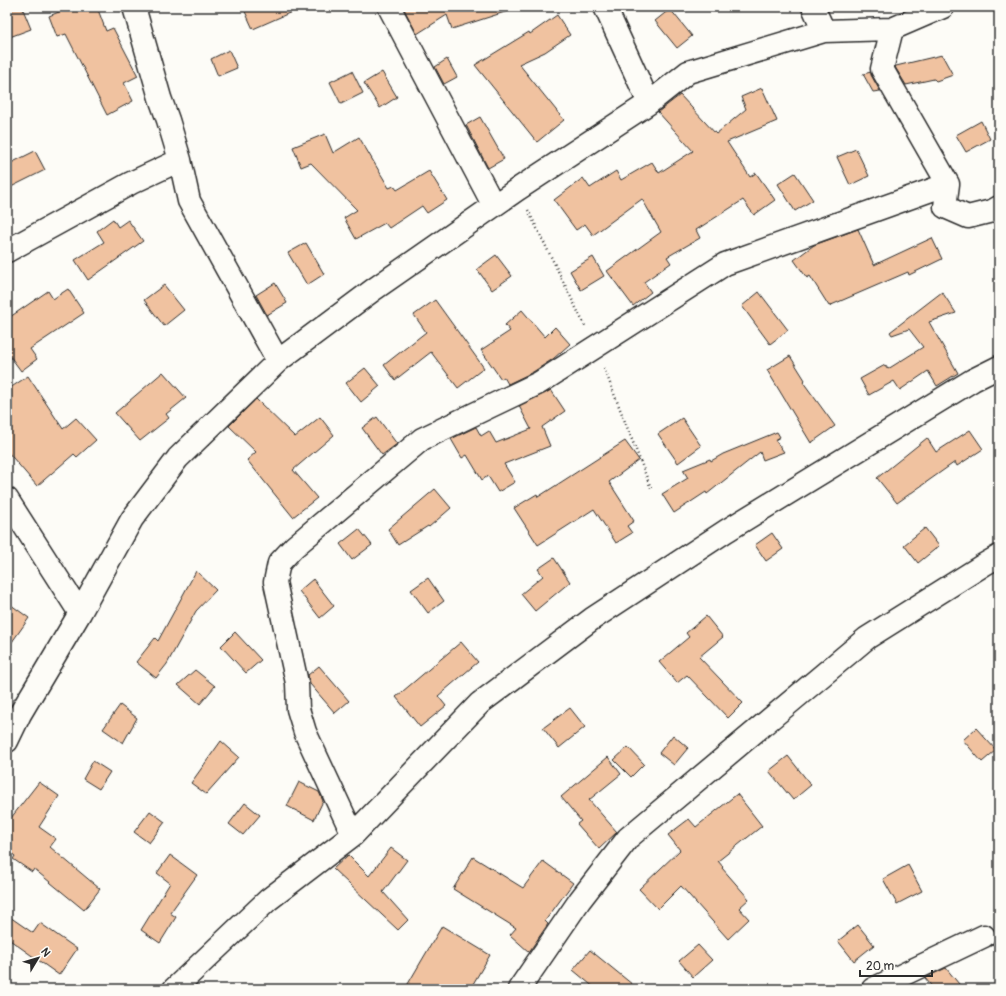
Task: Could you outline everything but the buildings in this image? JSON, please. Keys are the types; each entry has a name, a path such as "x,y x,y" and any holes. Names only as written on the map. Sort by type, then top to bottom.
{"street":[{"path":"134,7 160,98 180,160 189,201 278,361"},
{"path":"388,7 494,206"},
{"path":"605,7 649,103"},
{"path":"813,7 824,31"},
{"path":"7,741 20,714 80,613 132,519 178,458 278,361 373,290 494,206 649,103 688,72 824,31 892,29 943,7"},
{"path":"892,29 882,69 948,184 945,207 968,217 992,211 999,207"},
{"path":"7,251 131,183 180,160"},
{"path":"352,836 305,732 298,709 296,683 275,582 279,563 300,542 422,439 539,383 725,264 948,184"},
{"path":"174,989 268,900 352,836 480,703 592,619 726,531 973,380 999,367"},
{"path":"7,499 80,613"},
{"path":"519,989 580,900 628,838 867,638 999,556"},
{"path":"873,989 984,936"}]}
